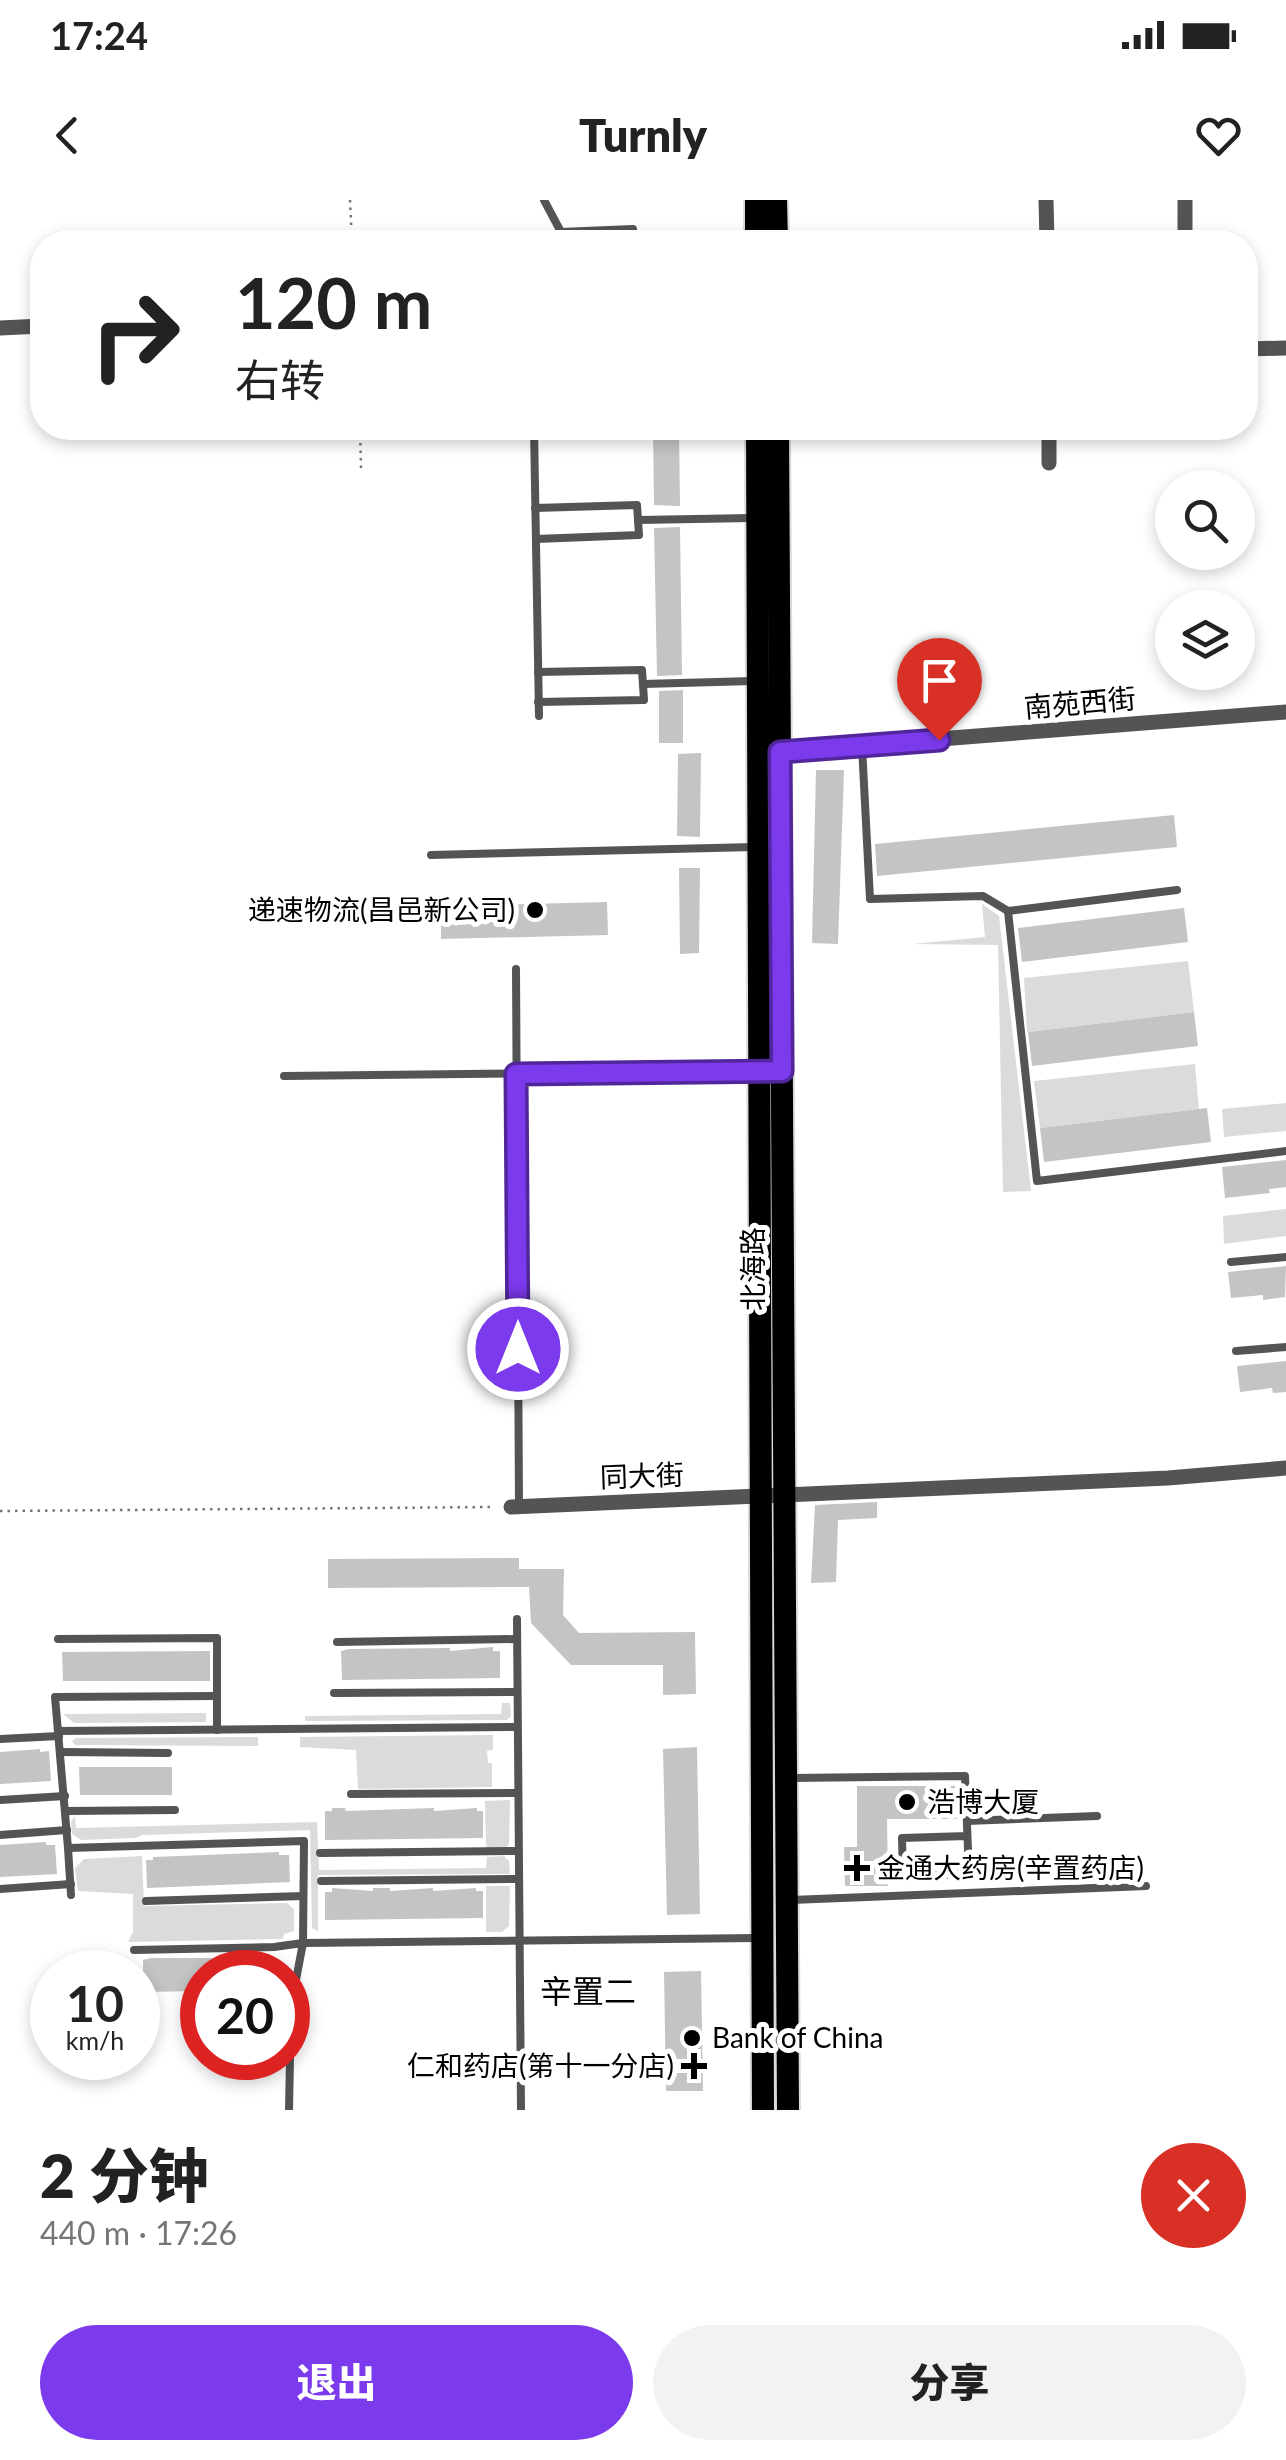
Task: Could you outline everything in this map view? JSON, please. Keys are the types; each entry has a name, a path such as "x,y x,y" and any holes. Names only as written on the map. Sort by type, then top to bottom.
{"main road":[{"path":"756,200 756,230"},
{"path":"776,200 776,230"},
{"name":"北海路","path":"756,440 758,682 769,752 758,847 770,1071"},
{"name":"北海路","path":"763,2110 762,1938 772,1495 769,752 778,440"},
{"name":"北海路","path":"772,1495 786,1778 788,2110"}],"street":[{"path":"1046,200 1047,230"},
{"path":"1185,200 1185,230"},
{"path":"0,328 30,327"},
{"path":"1258,349 1286,348"},
{"path":"1048,440 1049,463"},
{"name":"南苑西街","path":"769,752 1286,712"},
{"name":"同大街","path":"515,1507 1168,1478 1286,1468"}],"lane":[{"path":"544,200 560,230"},
{"path":"606,230 633,229"},
{"path":"534,440 539,716"},
{"path":"535,508 636,505 639,535 536,539"},
{"path":"638,520 757,518"},
{"path":"538,672 642,670 644,700 538,702"},
{"path":"643,684 758,682"},
{"path":"862,746 870,899 983,896 1008,910 1177,890"},
{"path":"431,855 758,847"},
{"path":"1008,910 1037,1181 1286,1150"},
{"path":"515,1507 516,968"},
{"path":"284,1076 770,1071"},
{"path":"1232,1262 1286,1257"},
{"path":"1236,1351 1286,1347"},
{"path":"517,1619 520,2110"},
{"path":"58,1638 218,1638 218,1730"},
{"path":"337,1642 517,1639"},
{"path":"334,1693 517,1692"},
{"path":"0,1888 71,1889 55,1698 218,1696"},
{"path":"0,1740 58,1734 516,1727"},
{"path":"60,1752 168,1753"},
{"path":"786,1778 965,1776 969,1874 903,1876 902,1838 967,1836"},
{"path":"351,1794 517,1793"},
{"path":"0,1800 65,1796"},
{"path":"66,1811 175,1810"},
{"path":"967,1821 1097,1816"},
{"path":"0,1835 67,1830"},
{"path":"68,1848 304,1841 303,1943 291,2006 289,2110"},
{"path":"320,1853 518,1851"},
{"path":"321,1881 518,1879"},
{"path":"787,1900 1146,1886"},
{"path":"146,1901 303,1896"},
{"path":"134,1950 303,1943 787,1938"}],"path":[{"path":"350,200 351,230"},
{"path":"360,440 361,468"},
{"path":"0,1511 515,1507"}],"shaded area":[{"path":"982,904 999,916 1031,1191 1003,1192 998,945 912,944 985,937"},
{"path":"1188,961 1194,1012 1027,1032 1024,978"},
{"path":"1195,1064 1199,1109 1040,1128 1034,1081"},
{"path":"1286,1103 1286,1131 1224,1137 1222,1109"},
{"path":"1286,1209 1286,1236 1224,1244 1223,1216"},
{"path":"502,1703 510,1703 511,1716 507,1720 305,1721 305,1716 501,1714"},
{"path":"206,1713 206,1722 74,1723 63,1714"},
{"path":"493,1735 493,1750 487,1751 488,1763 492,1763 492,1787 358,1789 356,1750 300,1747 300,1737"},
{"path":"258,1737 258,1746 75,1745 72,1741 76,1738"},
{"path":"510,1800 509,1844 506,1848 486,1848 485,1801"},
{"path":"75,1816 76,1828 317,1822 319,1870 486,1868 487,1857 504,1856 509,1861 510,1874 318,1875 318,1931 312,1928 310,1830 81,1840 72,1834"},
{"path":"142,1856 144,1906 287,1903 294,1909 294,1931 284,1934 283,1939 128,1942 133,1932 133,1894 78,1891 75,1868 84,1859"},
{"path":"486,1886 510,1886 509,1926 502,1932 486,1932"}],"building":[{"path":"653,440 679,440 680,506 654,505"},
{"path":"680,527 682,675 657,676 654,528"},
{"path":"683,690 683,743 659,743 659,691"},
{"path":"701,753 700,837 677,836 678,754"},
{"path":"816,770 844,770 838,944 812,943"},
{"path":"1174,815 1177,847 877,876 875,844"},
{"path":"679,868 700,868 699,953 680,954"},
{"path":"607,902 608,935 441,939 441,906"},
{"path":"1184,908 1188,942 1022,962 1018,928"},
{"path":"1194,1012 1198,1046 1032,1066 1028,1032"},
{"path":"1207,1108 1211,1142 1044,1162 1040,1128"},
{"path":"1286,1160 1286,1187 1269,1189 1270,1193 1225,1198 1222,1167"},
{"path":"1286,1266 1285,1297 1231,1298 1228,1272"},
{"path":"1286,1361 1286,1392 1273,1393 1272,1388 1240,1392 1237,1366"},
{"path":"877,1502 877,1518 838,1520 836,1582 811,1583 815,1505"},
{"path":"519,1558 519,1569 564,1569 563,1615 579,1633 695,1632 696,1694 663,1695 663,1665 571,1665 531,1623 529,1587 328,1588 328,1559"},
{"path":"493,1647 493,1651 500,1651 500,1678 342,1680 341,1651 349,1649 450,1651"},
{"path":"210,1651 210,1681 63,1681 62,1652"},
{"path":"697,1747 700,1914 667,1915 663,1749"},
{"path":"49,1751 51,1781 0,1784 0,1752"},
{"path":"79,1767 172,1767 172,1795 80,1795"},
{"name":"浩博大厦","path":"857,1786 956,1786 957,1819 887,1819 888,1886 845,1886 844,1847 857,1847"},
{"path":"477,1808 483,1811 483,1838 325,1840 325,1811"},
{"path":"0,1845 55,1845 57,1874 0,1877"},
{"path":"279,1852 289,1855 290,1882 147,1888 146,1860 153,1857"},
{"path":"332,1888 476,1888 483,1891 483,1918 325,1920 325,1892 332,1892"},
{"path":"160,1958 180,1958 180,1991 160,1992"},
{"path":"701,1971 703,2091 666,2091 664,1972"}],"place":[{"name":"递速物流(昌邑新公司)","path":"535,910"},
{"name":"浩博大厦","path":"907,1802"},
{"name":"金通大药房(辛置药店)","path":"857,1868"},
{"name":"Bank of China","path":"692,2038"},
{"name":"仁和药店(第十一分店)","path":"694,2066"}],"district":[{"name":"辛置二","path":"588,1992"}],"route":[{"path":"518,1349 516,1074 782,1071 780,752 939,740"}]}
